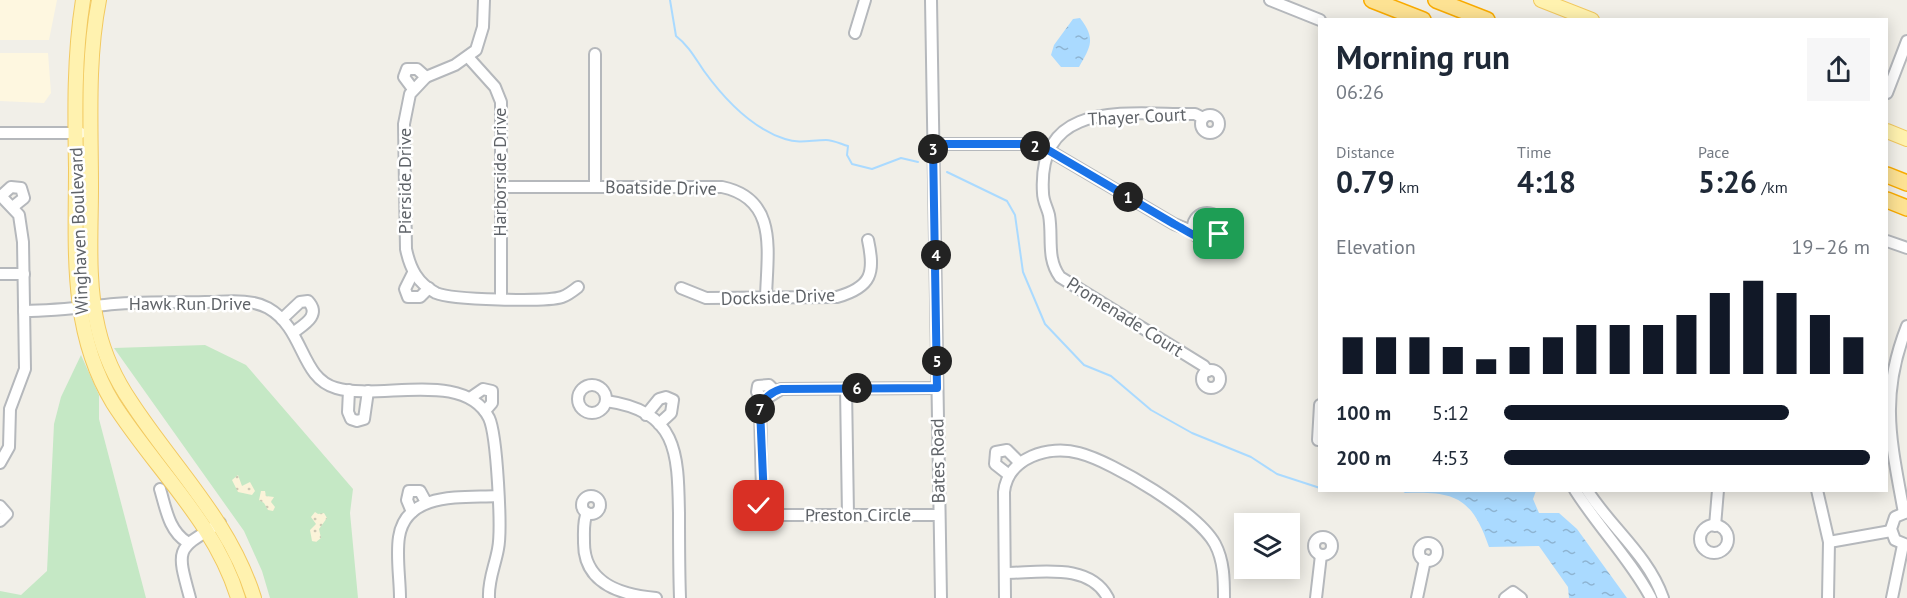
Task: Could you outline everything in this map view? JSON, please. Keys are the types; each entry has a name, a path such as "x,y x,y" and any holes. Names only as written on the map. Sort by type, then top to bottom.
{"highway":[{"path":"1372,0 1418,18"},
{"path":"1436,0 1481,18"},
{"path":"1888,175 1907,183"},
{"path":"1888,200 1907,208"}],"main road":[{"name":"Winghaven Boulevard","path":"83,0 76,60 76,267 79,309 91,357 113,403 207,531 226,563 238,598"},
{"name":"Winghaven Boulevard","path":"99,0 92,57 93,307 103,345 118,380 131,403 220,523 241,562 254,598"},
{"path":"1541,0 1587,18"},
{"path":"1888,131 1907,139"}],"street":[{"path":"468,57 480,39 484,0"},
{"path":"855,33 865,0"},
{"name":"Bates Road","path":"931,0 940,598"},
{"path":"1270,0 1318,19"},
{"path":"1888,90 1907,41"},
{"path":"595,54 595,187"},
{"name":"Pierside Drive","path":"468,57 426,77 413,89 404,124 406,249 414,273 429,288 450,298 464,300 560,298 578,287"},
{"name":"Harborside Drive","path":"468,57 495,87 501,102 501,298"},
{"name":"Pierside Drive","path":"413,89 404,77 407,69 417,69 426,77"},
{"name":"Thayer Court","path":"1048,150 1056,138 1073,123 1091,117 1195,114 1203,118"},
{"path":"0,133 91,133"},
{"path":"933,144 1029,144 1048,150 1174,224 1194,232"},
{"name":"Promenade Court","path":"1048,150 1044,167 1043,194 1048,213 1050,251 1054,269 1060,277 1204,366 1208,371"},
{"path":"0,463 9,447 10,409 26,369 21,224 18,211 1,195 11,187 21,188 24,198 14,206"},
{"name":"Boatside Drive","path":"501,187 722,187 747,195 762,213 765,226 766,298"},
{"name":"Dockside Drive","path":"681,288 706,298 828,298 850,293 860,286 872,272 868,240"},
{"path":"1888,241 1907,248"},
{"name":"Pierside Drive","path":"414,273 405,289 408,297 420,297 429,288"},
{"path":"0,274 24,274"},
{"path":"282,319 300,303 308,301 313,306 314,313 311,319 294,332"},
{"name":"Hawk Run Drive","path":"24,311 246,302 270,309 282,319 294,332 312,373 335,388 368,391 450,391 470,398 485,411 492,427 496,450 499,543 489,587 489,598"},
{"path":"1892,598 1905,545 1894,539 1891,531 1894,519 1905,512 1892,444 1889,403 1894,362 1907,326"},
{"path":"846,388 848,515"},
{"name":"Preston Circle","path":"937,388 775,391 764,400 760,409 764,500 778,515 939,515"},
{"name":"Hawk Run Drive","path":"470,398 483,389 492,392 492,403 485,411"},
{"path":"349,390 348,412 351,419 357,422 364,419 368,391"},
{"path":"646,415 659,399 666,397 673,400 671,412 659,424"},
{"path":"606,401 633,405 659,424 674,447 678,470 680,598"},
{"path":"1009,475 995,464 996,452 1006,450 1020,463"},
{"path":"1005,598 1004,492 1009,475 1030,456 1046,452 1077,452 1107,465 1172,503 1200,525 1215,544 1223,567 1224,598"},
{"path":"160,489 171,525 180,537 188,542"},
{"path":"412,512 407,500 409,491 420,491 426,502"},
{"path":"1576,492 1594,520 1634,567 1651,598"},
{"path":"1588,492 1602,513 1648,566 1663,598"},
{"path":"1715,526 1718,492"},
{"path":"1817,492 1829,542 1828,598"},
{"path":"400,598 399,537 412,512 426,502 497,496"},
{"path":"0,506 7,514 0,521"},
{"path":"587,513 584,548 593,574 610,588 656,598"},
{"path":"190,598 181,566 188,542 220,523"},
{"path":"1829,542 1891,531"},
{"path":"1317,598 1316,582 1321,555"},
{"path":"1417,598 1425,560"},
{"path":"1005,573 1084,575 1098,584 1108,598"},
{"path":"1505,598 1513,592 1521,598"}],"shaded area":[{"path":"0,0 57,0 49,40 0,40"},
{"path":"0,53 48,53 51,93 44,103 0,101"}],"green space":[{"path":"205,345 246,365 353,489 350,513 358,598 270,598 262,571 244,531 114,348"},
{"path":"81,355 99,395 99,419 146,598 0,598 0,591 21,595 47,571 54,424 61,397"}],"sand":[{"path":"238,475 242,486 250,482 255,491 252,495 238,492 232,480"},
{"path":"261,491 265,491 266,496 274,497 271,502 275,507 273,511 268,510 259,500"},
{"path":"315,512 324,513 327,518 319,529 321,538 316,542 312,541 310,530 316,524 311,517"}],"water":[{"path":"1080,18 1090,37 1089,48 1079,67 1061,67 1051,55 1054,45 1073,19"},
{"path":"1404,492 1536,492 1533,499 1539,513 1559,513 1577,529 1627,598 1569,598 1568,587 1539,546 1489,547 1476,518 1460,501 1450,496 1437,494"}],"waterway":[{"path":"670,0 676,36 730,102 761,128 790,140 801,142 829,140 848,146 847,155 852,164 872,169 901,158 918,162"},
{"path":"947,172 1007,201 1015,215 1023,272 1045,324 1084,365 1111,376 1151,410 1192,433 1251,457 1277,474 1318,487"}],"route":[{"path":"759,506 764,500 760,409 764,400 775,391 781,389 937,388 933,144 1029,144 1048,150 1174,224 1194,232 1203,241 1212,240 1219,234"}]}
